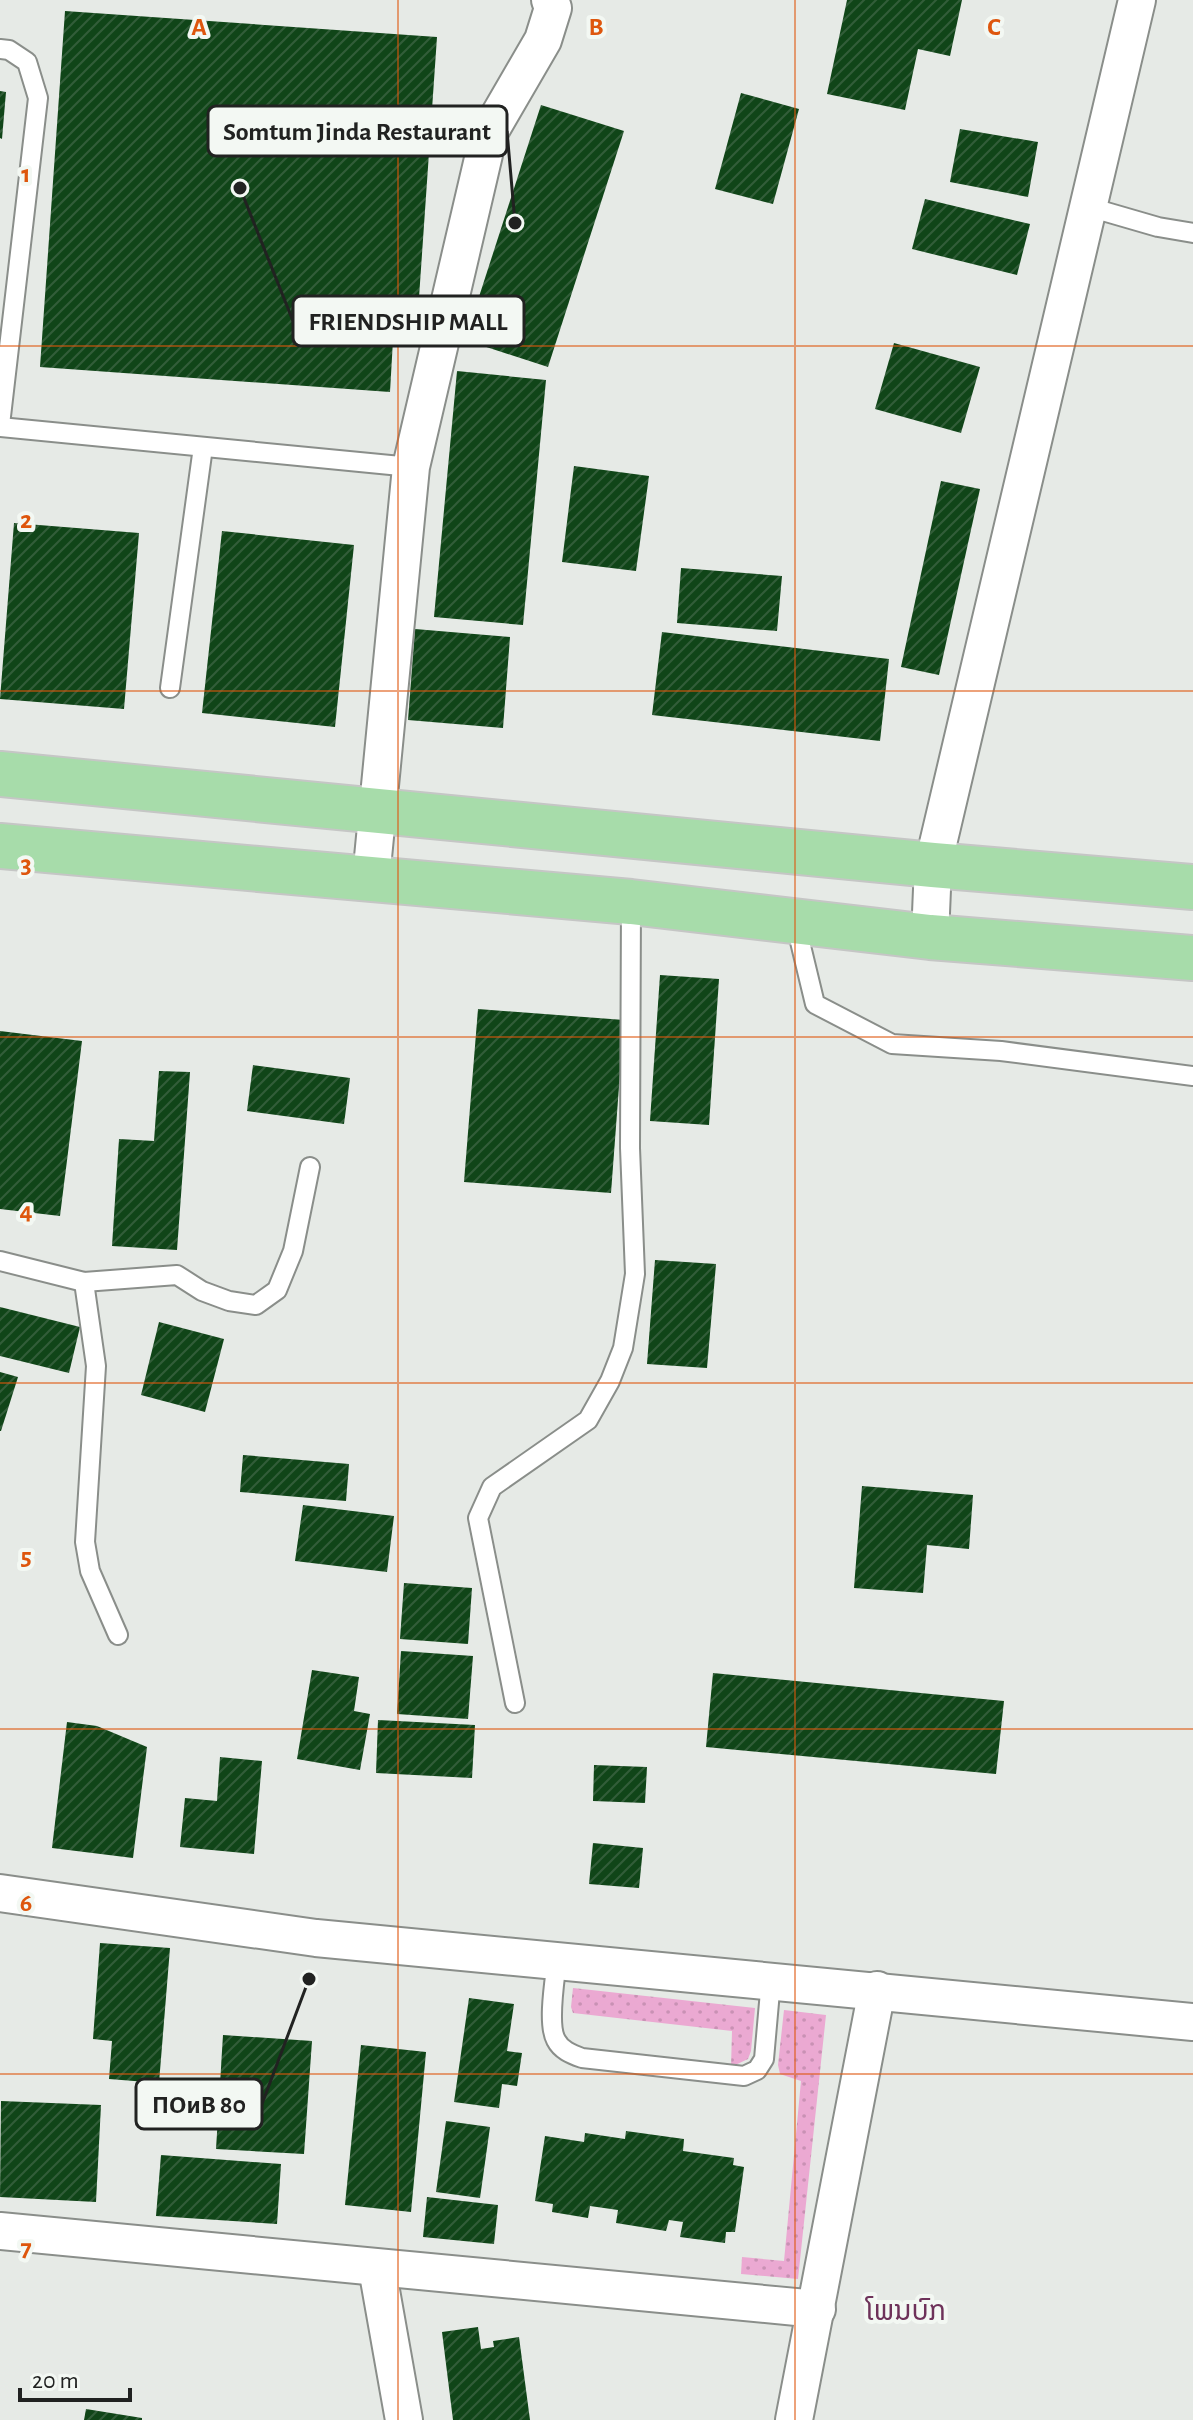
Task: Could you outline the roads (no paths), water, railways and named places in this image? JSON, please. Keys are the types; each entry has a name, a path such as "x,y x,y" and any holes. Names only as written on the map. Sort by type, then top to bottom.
{"highway":[{"path":"0,774 933,865 1193,887"},
{"path":"0,846 631,902 930,937 1193,958"}],"street":[{"path":"371,878 411,467 489,133 543,40 553,8 550,0"},
{"path":"930,937 933,865 1137,0"},
{"path":"0,1893 316,1938 1193,2022"},
{"path":"794,2420 877,1990"},
{"path":"0,2231 817,2309"},
{"path":"377,2268 404,2420"}],"lane":[{"path":"0,49 9,50 27,62 38,98 0,426 411,467"},
{"path":"1089,207 1158,227 1193,233"},
{"path":"170,688 203,447"},
{"path":"515,1703 478,1518 492,1487 588,1420 610,1381 623,1348 635,1274 630,1148 631,902"},
{"path":"795,921 815,1004 892,1044 1001,1051 1193,1076"},
{"path":"0,1261 84,1282 177,1275 216,1296 256,1305 277,1290 293,1251 310,1167"},
{"path":"84,1282 96,1366 85,1542 90,1571 118,1635"},
{"path":"557,1960 553,2026 555,2038 567,2053 582,2058 744,2076 757,2070 764,2059 771,1980"}],"place":[{"name":"FRIENDSHIP MALL","path":"240,188"},
{"name":"Somtum Jinda Restaurant","path":"515,223"},
{"name":"ПОиВ 80","path":"309,1979"}],"district":[{"name":"ໂພນບົກ","path":"906,2312"}]}
